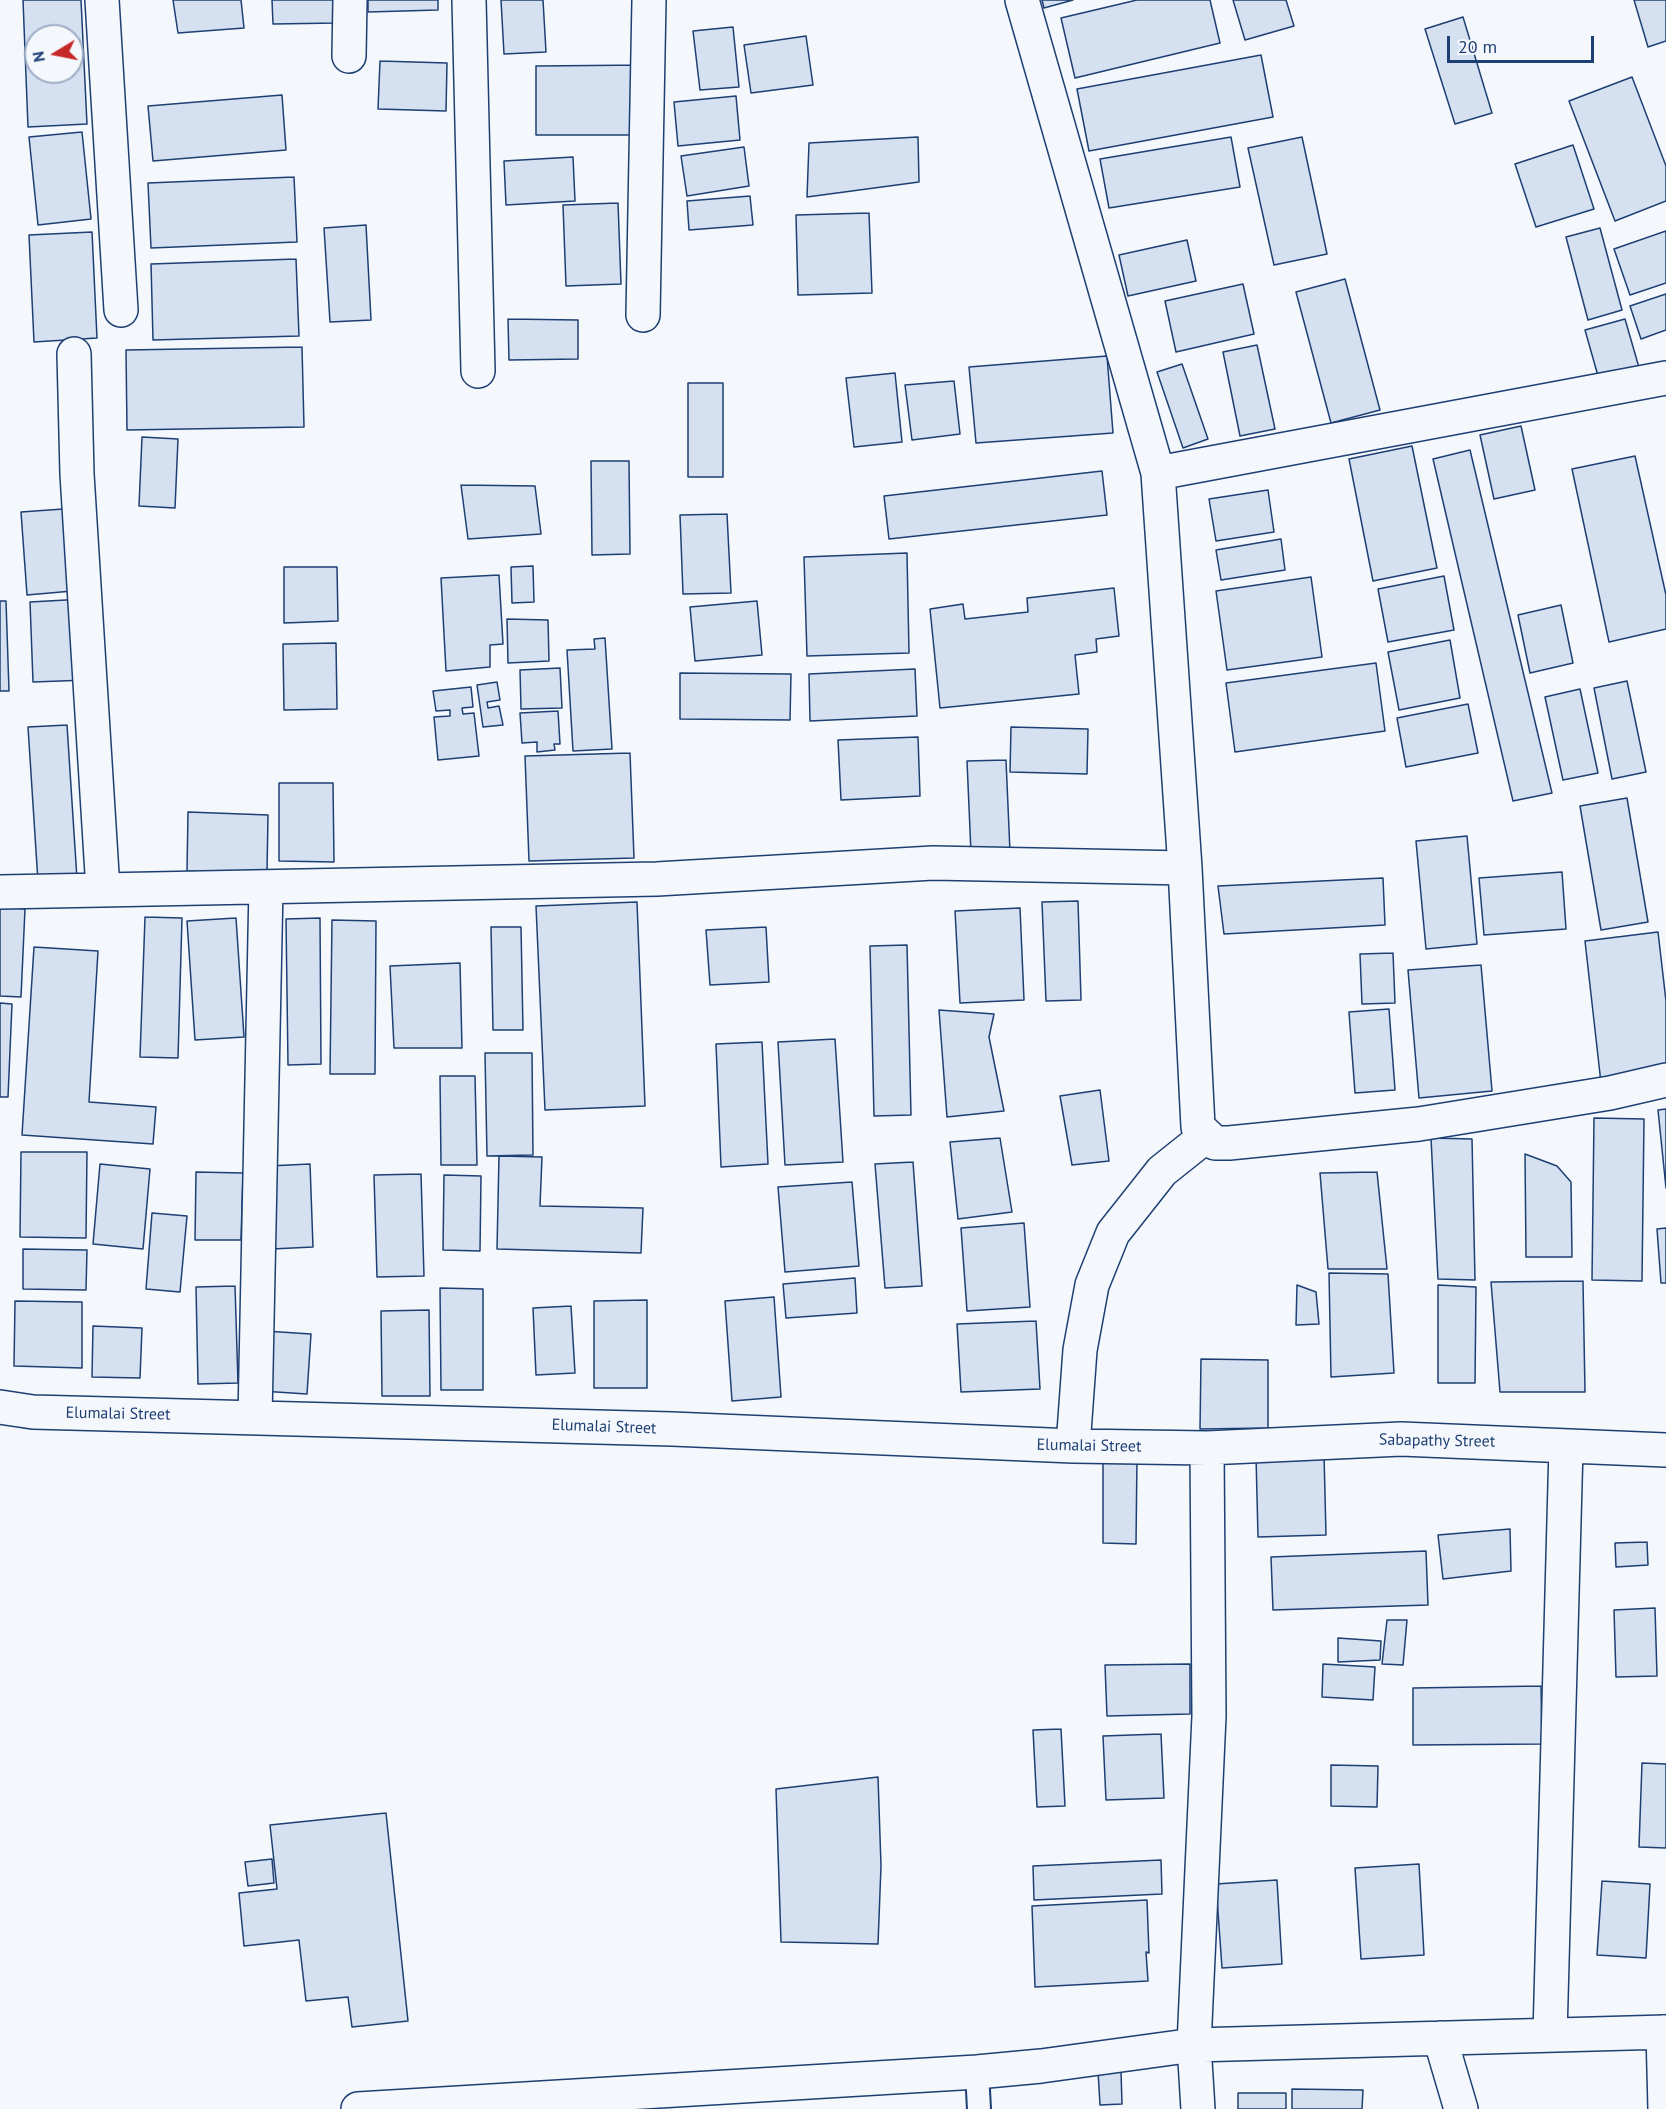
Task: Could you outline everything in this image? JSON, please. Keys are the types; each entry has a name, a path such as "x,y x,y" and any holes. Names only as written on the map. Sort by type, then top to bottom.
{"street":[{"path":"102,0 121,310"},
{"path":"349,56 350,0"},
{"path":"469,0 478,372"},
{"path":"644,315 649,0"},
{"path":"1022,0 1158,473 1185,868 1198,1127 1215,1143 1229,1143 1419,1124 1610,1093 1666,1080"},
{"path":"74,354 77,474 104,890"},
{"path":"1158,473 1666,378"},
{"path":"0,892 657,879 933,863 1185,868"},
{"path":"255,1416 266,887"},
{"path":"1073,1446 1080,1350 1092,1285 1113,1233 1162,1171 1206,1136"},
{"name":"Elumalai Street","path":"0,1407 33,1412 255,1416 1207,1449"},
{"name":"Sabapathy Street","path":"1207,1449 1401,1439 1666,1450"},
{"path":"1550,2036 1566,1447"},
{"path":"1198,2109 1194,2045 1209,1716 1207,1449"},
{"path":"358,2109 977,2072 1041,2066 1194,2045 1665,2032 1665,2109"},
{"path":"1440,2038 1461,2109"}],"lane":[{"path":"977,2072 979,2109"}],"building":[{"path":"23,0 81,0 82,24 24,25"},
{"path":"173,0 241,0 244,28 178,33"},
{"path":"272,0 337,0 337,23 273,24"},
{"path":"368,0 438,0 438,10 368,12"},
{"path":"501,0 543,0 546,52 504,54"},
{"path":"1042,0 1073,0 1044,8"},
{"path":"1137,0 1210,0 1220,43 1075,78 1061,18"},
{"path":"1233,0 1286,0 1294,26 1245,40"},
{"path":"1634,0 1666,0 1666,41 1648,47"},
{"path":"1463,17 1492,113 1455,124 1425,29"},
{"path":"733,27 739,87 700,90 693,31"},
{"path":"806,36 813,85 751,93 744,45"},
{"path":"1261,55 1273,117 1089,151 1077,89"},
{"path":"380,61 447,63 446,111 378,109"},
{"path":"84,62 87,124 28,127 26,84 84,84"},
{"path":"646,65 639,135 536,135 536,66"},
{"path":"1632,77 1666,166 1666,201 1615,221 1569,101"},
{"path":"282,95 286,150 153,161 148,106"},
{"path":"736,96 740,140 678,146 674,102"},
{"path":"82,132 91,219 38,225 29,137"},
{"path":"918,137 919,182 807,197 809,143"},
{"path":"1231,137 1240,187 1109,208 1100,159"},
{"path":"1302,137 1327,254 1274,265 1248,148"},
{"path":"1573,145 1594,209 1536,227 1515,164"},
{"path":"744,147 749,186 687,196 681,156"},
{"path":"573,157 575,201 506,205 504,161"},
{"path":"294,177 297,242 151,248 148,183"},
{"path":"750,196 753,225 689,230 687,201"},
{"path":"618,203 621,284 566,286 563,205"},
{"path":"869,213 872,293 798,295 796,215"},
{"path":"366,225 371,320 330,322 324,228"},
{"path":"1600,228 1622,310 1588,320 1566,237"},
{"path":"1666,231 1666,283 1630,295 1614,249"},
{"path":"92,232 97,338 34,342 29,235"},
{"path":"1187,240 1196,281 1128,296 1119,255"},
{"path":"296,259 299,336 153,340 151,264"},
{"path":"1345,279 1380,410 1331,423 1296,292"},
{"path":"1243,284 1254,334 1176,352 1165,301"},
{"path":"1666,294 1666,330 1641,339 1630,306"},
{"path":"508,319 578,320 578,359 509,360"},
{"path":"1625,319 1640,371 1600,383 1585,330"},
{"path":"1257,345 1275,429 1240,436 1223,352"},
{"path":"302,347 304,427 127,430 126,350"},
{"path":"1107,356 1113,433 976,443 969,367"},
{"path":"1182,364 1208,439 1183,448 1157,372"},
{"path":"895,373 902,442 854,447 846,378"},
{"path":"954,381 960,434 912,440 905,385"},
{"path":"688,383 723,383 723,477 688,477"},
{"path":"1521,426 1535,490 1494,499 1480,435"},
{"path":"142,437 178,439 175,508 139,506"},
{"path":"1412,446 1437,568 1373,581 1349,459"},
{"path":"1470,450 1552,793 1513,801 1433,459"},
{"path":"1635,456 1666,595 1666,629 1609,642 1572,469"},
{"path":"591,461 629,461 630,554 592,555"},
{"path":"1102,471 1107,515 889,539 884,496"},
{"path":"461,485 535,486 541,534 468,539"},
{"path":"1268,490 1274,532 1216,541 1209,499"},
{"path":"77,508 84,590 27,595 21,512"},
{"path":"727,514 731,593 683,594 680,515"},
{"path":"1281,539 1285,570 1221,580 1216,550"},
{"path":"907,553 909,653 807,656 804,557"},
{"path":"533,566 534,602 512,603 511,567"},
{"path":"284,567 337,567 338,621 284,623"},
{"path":"499,575 503,644 490,645 490,667 446,671 441,578"},
{"path":"1444,576 1454,630 1388,642 1378,589"},
{"path":"1311,577 1322,657 1227,670 1216,591"},
{"path":"1114,588 1119,636 1096,639 1097,652 1075,655 1079,694 940,708 930,609 963,604 965,619 1028,612 1027,598"},
{"path":"84,599 87,680 33,682 30,602"},
{"path":"0,601 6,601 9,691 0,691"},
{"path":"757,601 762,655 695,661 690,607"},
{"path":"1561,605 1573,663 1530,673 1518,615"},
{"path":"507,619 548,620 549,661 508,663"},
{"path":"605,638 612,749 573,751 567,650 595,649 594,639"},
{"path":"1450,640 1460,698 1399,710 1388,652"},
{"path":"336,643 337,709 284,710 283,644"},
{"path":"1376,663 1385,731 1235,752 1226,683"},
{"path":"560,668 562,708 521,709 520,670"},
{"path":"915,669 917,716 810,721 809,674"},
{"path":"680,673 791,674 790,720 680,719"},
{"path":"1627,681 1646,772 1612,779 1594,688"},
{"path":"497,682 500,700 487,702 488,708 499,706 503,725 483,727 477,685"},
{"path":"471,687 473,707 462,708 463,714 474,713 479,756 438,760 434,717 450,716 450,710 436,711 433,691"},
{"path":"1580,689 1598,773 1563,780 1545,697"},
{"path":"1468,704 1478,753 1406,767 1397,718"},
{"path":"558,711 560,744 554,744 555,750 537,752 537,742 522,743 520,713"},
{"path":"67,725 77,879 38,882 28,727"},
{"path":"1011,727 1088,729 1087,774 1010,772"},
{"path":"918,737 920,796 841,800 838,740"},
{"path":"630,753 634,858 529,861 525,756"},
{"path":"1006,760 1010,852 971,853 967,761"},
{"path":"279,783 333,783 334,862 279,861"},
{"path":"1627,798 1648,922 1601,930 1580,806"},
{"path":"188,812 268,815 267,873 187,871"},
{"path":"1467,836 1477,944 1426,949 1416,841"},
{"path":"1562,872 1566,929 1484,935 1479,878"},
{"path":"1383,878 1385,925 1224,934 1218,886"},
{"path":"1078,901 1081,1000 1046,1001 1042,902"},
{"path":"637,902 645,1106 545,1110 536,906"},
{"path":"0,907 25,909 21,997 0,996"},
{"path":"1020,908 1024,1000 960,1003 955,911"},
{"path":"145,917 182,918 178,1058 140,1057"},
{"path":"236,918 244,1037 195,1040 187,921"},
{"path":"320,918 321,1064 288,1065 286,919"},
{"path":"332,920 376,921 375,1074 330,1074"},
{"path":"491,927 521,927 523,1030 493,1030"},
{"path":"766,927 769,982 710,985 706,930"},
{"path":"1658,932 1666,1001 1666,1076 1601,1083 1585,941"},
{"path":"907,945 911,1115 874,1116 870,946"},
{"path":"34,947 98,951 89,1102 156,1107 153,1144 22,1135"},
{"path":"1393,953 1395,1003 1362,1004 1360,954"},
{"path":"460,963 462,1048 394,1048 390,966"},
{"path":"1481,965 1492,1091 1419,1098 1408,970"},
{"path":"0,1003 12,1004 8,1097 0,1097"},
{"path":"1389,1009 1395,1090 1355,1093 1349,1012"},
{"path":"939,1010 994,1014 989,1037 1004,1111 947,1117"},
{"path":"835,1039 843,1162 785,1165 778,1042"},
{"path":"762,1042 768,1164 721,1167 716,1044"},
{"path":"485,1053 532,1053 533,1155 487,1156"},
{"path":"440,1076 475,1076 477,1165 441,1165"},
{"path":"1100,1090 1109,1161 1072,1165 1060,1096"},
{"path":"1666,1109 1666,1188 1658,1110"},
{"path":"1594,1118 1644,1119 1642,1281 1592,1280"},
{"path":"1000,1138 1012,1212 958,1219 950,1142"},
{"path":"1431,1138 1472,1139 1475,1280 1438,1279"},
{"path":"21,1152 87,1152 86,1238 20,1237"},
{"path":"1525,1154 1557,1166 1571,1182 1572,1257 1526,1257"},
{"path":"499,1156 542,1157 540,1206 643,1208 641,1253 497,1249"},
{"path":"913,1162 922,1286 885,1288 875,1164"},
{"path":"100,1164 150,1169 143,1249 93,1244"},
{"path":"310,1164 313,1247 272,1249 268,1166"},
{"path":"196,1172 243,1173 241,1240 195,1240"},
{"path":"1377,1172 1387,1269 1328,1269 1320,1173"},
{"path":"421,1174 424,1276 377,1277 374,1175"},
{"path":"444,1175 481,1176 480,1251 443,1250"},
{"path":"852,1182 859,1266 785,1272 778,1187"},
{"path":"152,1213 187,1216 180,1292 146,1289"},
{"path":"1024,1223 1030,1307 967,1311 961,1228"},
{"path":"1666,1228 1666,1283 1661,1283 1657,1229"},
{"path":"23,1249 87,1250 86,1290 23,1289"},
{"path":"1329,1273 1388,1274 1394,1373 1331,1377"},
{"path":"855,1278 857,1313 786,1318 783,1284"},
{"path":"1583,1281 1585,1392 1500,1392 1491,1282"},
{"path":"1297,1285 1316,1292 1319,1324 1296,1325"},
{"path":"1438,1285 1476,1287 1475,1383 1438,1383"},
{"path":"235,1286 238,1383 198,1384 196,1287"},
{"path":"440,1288 483,1289 483,1390 441,1390"},
{"path":"774,1297 781,1397 732,1401 725,1301"},
{"path":"647,1300 647,1388 594,1388 594,1301"},
{"path":"15,1301 82,1302 82,1368 14,1366"},
{"path":"571,1306 575,1373 536,1375 533,1308"},
{"path":"429,1310 430,1396 382,1396 381,1311"},
{"path":"1036,1321 1040,1389 961,1392 957,1324"},
{"path":"93,1326 142,1328 140,1378 92,1377"},
{"path":"265,1331 311,1334 307,1394 261,1391"},
{"path":"1201,1359 1268,1360 1268,1428 1200,1429"},
{"path":"1324,1454 1326,1535 1258,1537 1256,1456"},
{"path":"1103,1456 1137,1457 1136,1544 1103,1543"},
{"path":"1510,1529 1511,1571 1443,1579 1438,1535"},
{"path":"1647,1542 1648,1565 1616,1567 1615,1543"},
{"path":"1426,1551 1428,1605 1273,1610 1271,1557"},
{"path":"1655,1608 1657,1676 1616,1677 1614,1610"},
{"path":"1387,1620 1407,1620 1403,1665 1382,1664"},
{"path":"1338,1638 1381,1641 1380,1660 1338,1662"},
{"path":"1190,1664 1190,1714 1107,1716 1105,1665"},
{"path":"1323,1664 1375,1667 1373,1700 1322,1697"},
{"path":"1541,1686 1542,1744 1413,1745 1413,1688"},
{"path":"1061,1729 1065,1806 1037,1807 1033,1730"},
{"path":"1161,1734 1164,1798 1106,1800 1103,1736"},
{"path":"1642,1763 1666,1764 1666,1848 1639,1847"},
{"path":"1331,1765 1378,1766 1377,1807 1331,1806"},
{"path":"878,1777 881,1866 878,1944 781,1942 776,1789"},
{"path":"386,1813 408,2021 352,2027 348,1997 306,2001 299,1940 244,1946 239,1893 277,1889 270,1825"},
{"path":"272,1859 274,1883 248,1886 245,1862"},
{"path":"1161,1860 1162,1894 1034,1900 1033,1866"},
{"path":"1419,1864 1424,1955 1361,1959 1355,1868"},
{"path":"1277,1880 1282,1964 1222,1968 1216,1884"},
{"path":"1602,1881 1650,1884 1646,1958 1597,1955"},
{"path":"1147,1900 1148,1981 1035,1987 1032,1906"},
{"path":"1098,2071 1121,2071 1122,2104 1100,2105"},
{"path":"1292,2089 1363,2090 1362,2109 1292,2109"},
{"path":"1238,2093 1286,2093 1286,2109 1238,2109"}]}
